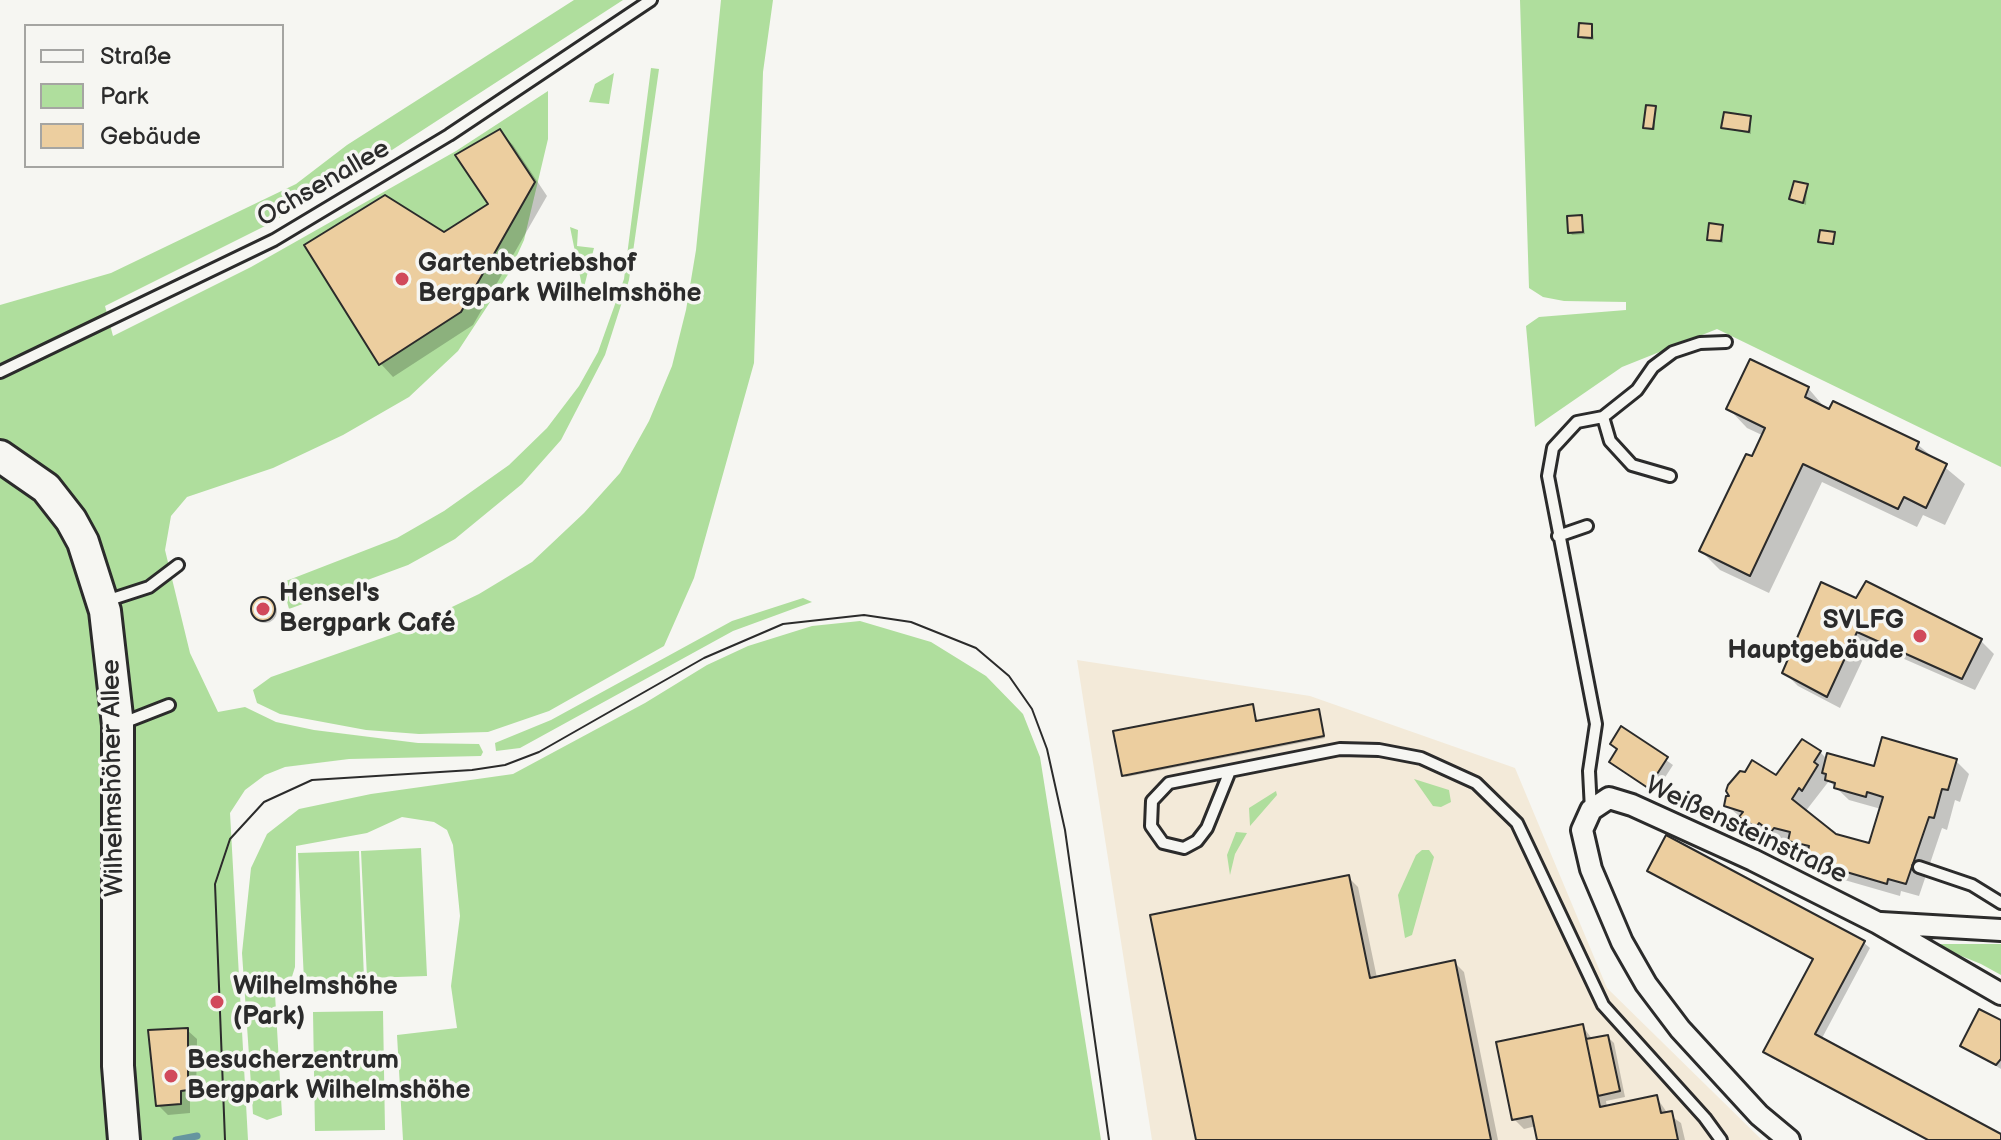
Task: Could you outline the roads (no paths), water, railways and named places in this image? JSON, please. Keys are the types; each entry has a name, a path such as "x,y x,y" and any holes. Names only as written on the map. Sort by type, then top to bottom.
{"main road":[{"name":"Wilhelmshöher Allee","path":"0,456 46,488 71,520 83,542 102,602 112,655 118,725 118,1066 124,1140"}],"street":[{"name":"Weißensteinstraße","path":"1591,810 1609,798 1632,805 1753,860 1878,923 2001,994"},
{"path":"1591,810 1582,830 1591,869 1622,942 1646,984 1680,1029 1759,1115 1789,1140"},
{"name":"Weißensteinstraße","path":"1878,923 2001,930"}],"lane":[{"name":"Ochsenallee","path":"0,372 274,240 463,127 651,0"},
{"path":"1591,810 1589,771 1596,724 1548,476 1553,448 1577,422 1603,417 1637,390 1653,367 1673,352 1700,343 1726,342"},
{"path":"1603,417 1610,441 1632,465 1670,476"},
{"path":"1558,536 1587,526"},
{"path":"102,602 149,587 178,565"},
{"path":"118,725 169,705"},
{"path":"1230,771 1207,828 1197,841 1184,848 1163,843 1151,826 1152,801 1169,783 1340,749 1379,750 1421,758 1476,783 1517,823 1603,1005 1705,1118 1721,1140"},
{"path":"1919,867 1972,885 2001,903"}],"waterway":[{"path":"176,1140 197,1136"}],"tram line":[{"path":"225,1140 215,884 230,839 264,802 312,780 472,770 505,765 539,752 704,658 783,624 864,615 911,622 976,648 1009,676 1032,709 1047,749 1065,830 1109,1140"}],"place":[{"name":"Gartenbetriebshof Bergpark Wilhelmshöhe","path":"402,279"},
{"name":"Hensel's Bergpark Café","path":"263,609"},
{"name":"SVLFG Hauptgebäude","path":"1920,636"},
{"name":"Wilhelmshöhe (Park)","path":"217,1002"},
{"name":"Besucherzentrum Bergpark Wilhelmshöhe","path":"171,1076"}]}
